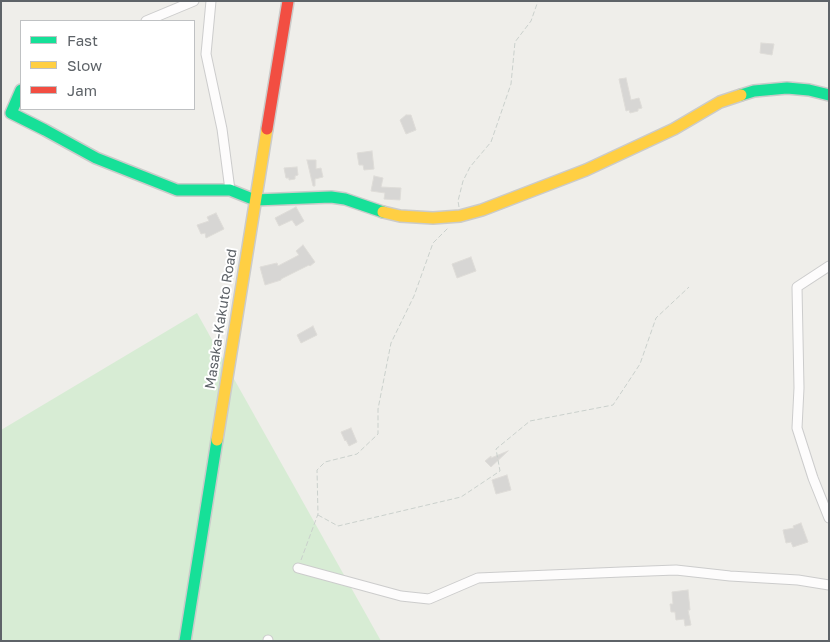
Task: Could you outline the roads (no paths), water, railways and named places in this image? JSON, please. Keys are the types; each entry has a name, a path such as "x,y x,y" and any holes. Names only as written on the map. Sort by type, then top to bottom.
{"main road":[{"name":"Masaka-Kakuto Road","path":"185,641 254,200 288,1"},
{"path":"20,91 11,114 96,158 176,190 230,190 254,200 345,199 400,216 433,218 460,216 503,202 586,170 674,129 720,102 754,91 787,88 809,90 829,95"}],"street":[{"path":"148,20 194,1"},
{"path":"211,1 206,54 222,129 230,190"},
{"path":"829,266 797,287 799,388 797,428 813,478 829,518"},
{"path":"298,568 401,596 429,599 478,578 676,570 730,576 798,580 829,585"}]}
